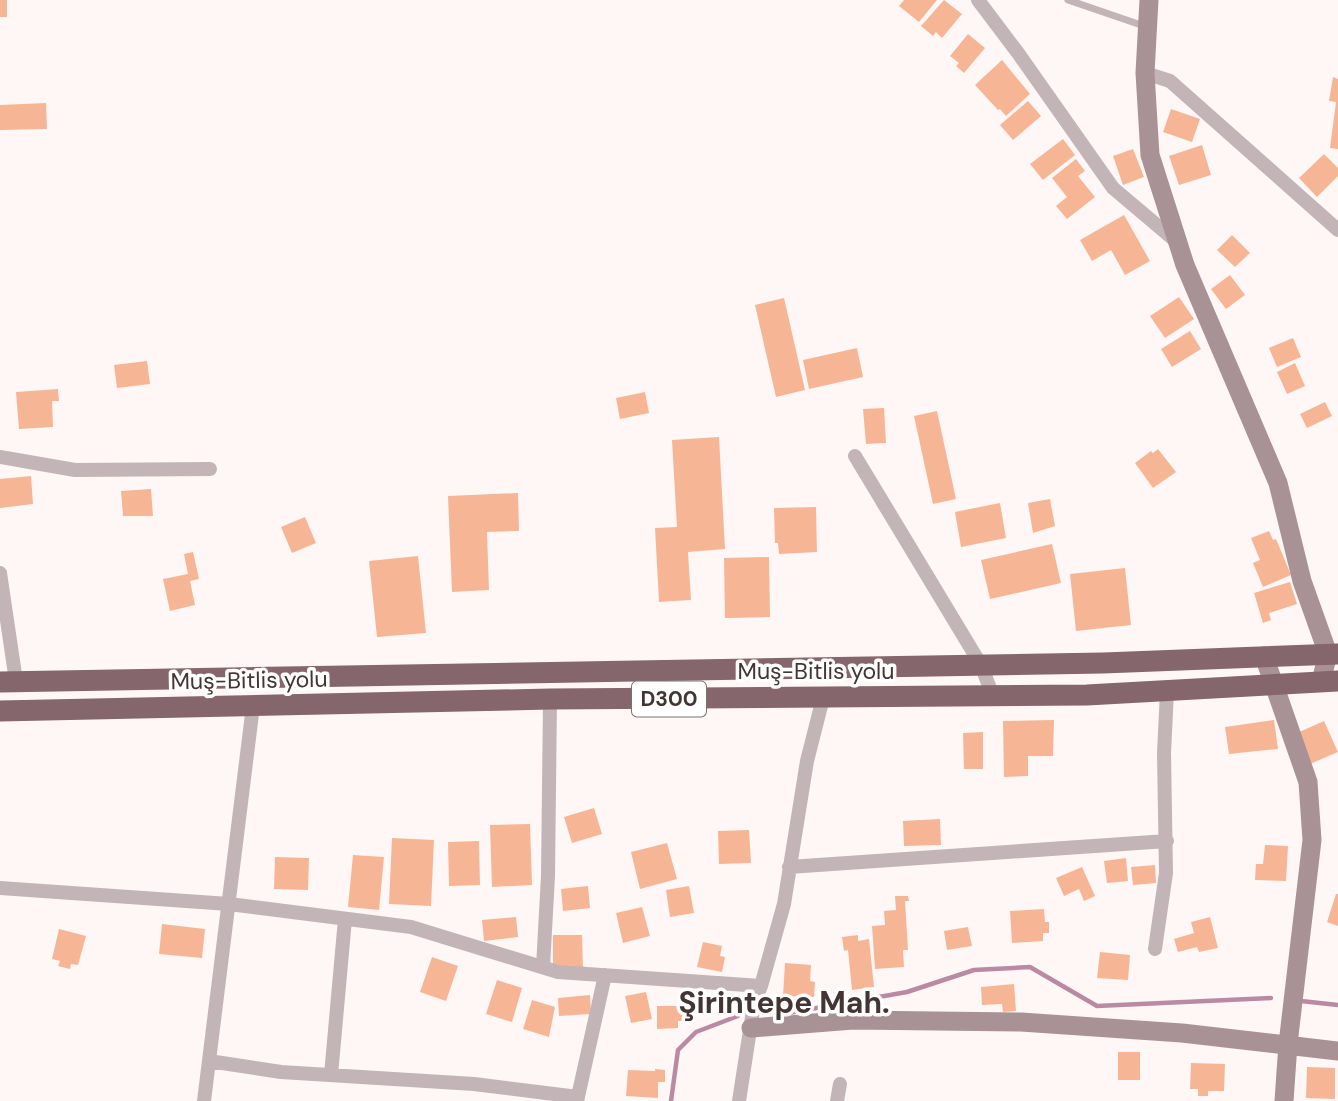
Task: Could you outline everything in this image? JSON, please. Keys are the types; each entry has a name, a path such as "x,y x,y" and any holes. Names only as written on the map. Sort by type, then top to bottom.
{"highway":[{"name":"Muş-Bitlis yolu","path":"8,681 1103,663 1333,654"},
{"name":"Muş-Bitlis yolu","path":"0,711 550,699 993,696 1167,691 1330,681"}],"street":[{"path":"978,0 1113,188 1179,244"},
{"path":"1149,0 1145,73 1150,155 1179,244 1278,483 1302,581 1333,654 1330,681"},
{"path":"1145,73 1170,81 1338,230"},
{"path":"855,456 981,665 993,696"},
{"path":"0,457 75,470 210,469"},
{"path":"0,573 8,681"},
{"path":"1264,656 1308,782 1312,840 1288,1044 1284,1101"},
{"path":"1155,949 1166,873 1164,752 1167,691"},
{"path":"739,1101 754,1004 785,904 807,761 823,698"},
{"path":"543,967 548,876 550,699"},
{"path":"204,1101 253,706"},
{"path":"789,867 1167,841"},
{"path":"0,888 229,904 411,927 558,972 761,986"},
{"path":"331,1075 345,919"},
{"path":"209,1061 281,1072 474,1084 577,1099 605,975"},
{"path":"751,1028 853,1020 1021,1022 1182,1033 1338,1051"},
{"path":"837,1101 840,1084"}],"lane":[{"path":"1068,0 1147,27"}],"building":[{"path":"0,0 7,0 7,17 0,17"},
{"path":"904,0 937,0 919,22 899,6"},
{"path":"944,0 962,14 942,38 936,32 933,36 921,26"},
{"path":"968,34 985,48 964,73 956,66 959,63 950,56"},
{"path":"1002,60 1030,94 1006,116 975,85"},
{"path":"1333,77 1338,79 1338,149 1330,148 1336,102 1329,101"},
{"path":"1028,101 1041,116 1013,140 1000,125"},
{"path":"46,103 47,129 0,130 0,105"},
{"path":"1171,109 1200,119 1192,142 1163,132"},
{"path":"1063,139 1075,155 1043,180 1030,164"},
{"path":"1202,145 1211,175 1179,185 1169,156"},
{"path":"1133,149 1144,177 1123,185 1113,156"},
{"path":"1324,154 1338,168 1338,176 1317,197 1299,178"},
{"path":"1076,159 1085,171 1078,176 1095,197 1067,219 1056,206 1067,197 1052,178"},
{"path":"1124,215 1150,261 1125,275 1111,250 1092,261 1080,240"},
{"path":"1232,235 1250,253 1235,267 1217,250"},
{"path":"1230,275 1245,295 1226,309 1211,289"},
{"path":"1179,297 1194,319 1165,338 1150,316"},
{"path":"784,298 805,390 776,397 755,305"},
{"path":"1190,331 1201,349 1172,367 1161,349"},
{"path":"1293,338 1301,357 1277,367 1269,348"},
{"path":"857,348 863,377 809,389 803,360"},
{"path":"147,361 150,384 117,388 114,365"},
{"path":"1295,363 1305,386 1287,394 1277,372"},
{"path":"58,389 59,401 52,401 53,427 19,429 16,392"},
{"path":"645,392 649,413 620,419 616,398"},
{"path":"1325,402 1332,416 1307,428 1300,414"},
{"path":"884,408 886,443 866,444 863,409"},
{"path":"937,411 956,499 933,504 914,416"},
{"path":"719,437 725,549 688,552 691,600 659,602 655,528 677,527 672,440"},
{"path":"1158,449 1176,472 1153,488 1135,463"},
{"path":"31,476 33,504 0,508 0,479"},
{"path":"151,489 153,516 123,516 121,491"},
{"path":"518,493 519,531 487,532 489,590 452,592 448,496"},
{"path":"1050,499 1055,526 1033,533 1028,503"},
{"path":"1000,503 1006,538 961,547 955,512"},
{"path":"816,507 817,552 779,554 778,543 775,543 774,508"},
{"path":"305,517 316,543 292,553 281,527"},
{"path":"1269,531 1273,540 1276,539 1291,575 1263,587 1253,563 1260,560 1251,538"},
{"path":"1052,544 1061,583 990,599 981,560"},
{"path":"193,552 199,579 190,581 195,605 170,611 163,579 188,574 184,554"},
{"path":"418,556 426,633 377,637 369,561"},
{"path":"769,557 770,617 725,618 724,558"},
{"path":"1125,568 1131,625 1076,631 1070,574"},
{"path":"1290,582 1297,604 1269,613 1271,620 1263,623 1254,593"},
{"path":"1054,720 1053,756 1028,756 1028,776 1004,777 1003,721"},
{"path":"1274,720 1278,749 1229,754 1225,727"},
{"path":"1324,721 1338,752 1310,764 1297,733"},
{"path":"983,732 983,769 964,769 963,733"},
{"path":"594,808 602,834 572,843 564,817"},
{"path":"940,819 941,845 904,846 903,821"},
{"path":"530,824 532,885 492,887 490,825"},
{"path":"749,830 751,863 719,864 718,831"},
{"path":"392,838 434,840 431,906 389,904"},
{"path":"479,841 480,885 449,886 448,842"},
{"path":"667,843 677,879 640,889 631,852"},
{"path":"1265,845 1288,846 1286,881 1255,880 1256,864 1263,864"},
{"path":"353,855 384,857 379,910 348,907"},
{"path":"275,857 309,858 308,890 274,889"},
{"path":"1126,858 1128,881 1107,883 1104,861"},
{"path":"1155,865 1156,883 1133,885 1131,867"},
{"path":"1082,867 1095,896 1084,901 1079,889 1064,896 1056,878"},
{"path":"588,886 590,908 563,911 561,889"},
{"path":"689,886 694,913 670,917 666,890"},
{"path":"1338,894 1338,926 1327,922"},
{"path":"895,896 908,896 909,901 905,901 908,950 903,950 904,967 875,969 872,926 885,925 884,911 896,910"},
{"path":"642,907 650,936 623,943 616,913"},
{"path":"1044,909 1045,922 1049,922 1049,933 1043,933 1043,941 1012,943 1010,911"},
{"path":"516,917 518,937 484,941 482,920"},
{"path":"1210,917 1218,948 1199,952 1197,947 1178,952 1174,939 1194,933 1191,922"},
{"path":"162,924 205,929 202,958 159,954"},
{"path":"968,927 972,946 947,950 944,931"},
{"path":"59,929 86,936 78,965 71,964 70,969 58,966 60,961 52,959"},
{"path":"553,935 582,935 583,968 553,968"},
{"path":"858,935 858,941 869,939 874,987 852,990 848,950 844,951 842,937"},
{"path":"703,942 722,946 720,956 725,957 722,972 697,967"},
{"path":"1100,952 1130,955 1128,980 1097,978"},
{"path":"432,957 458,966 446,1001 420,992"},
{"path":"785,963 811,965 810,981 815,982 814,997 783,996"},
{"path":"497,980 522,988 512,1022 486,1014"},
{"path":"1014,984 1016,1011 1003,1012 1002,1004 982,1005 981,987"},
{"path":"646,992 652,1019 631,1023 625,996"},
{"path":"590,995 591,1014 559,1016 558,998"},
{"path":"532,1000 555,1007 549,1037 523,1029"},
{"path":"657,1006 686,1006 686,1021 678,1021 678,1028 657,1029"},
{"path":"1118,1052 1140,1052 1140,1080 1118,1080"},
{"path":"1191,1063 1225,1064 1224,1091 1208,1091 1208,1096 1198,1096 1198,1089 1190,1089"},
{"path":"1307,1067 1335,1068 1335,1099 1306,1098"},
{"path":"628,1070 665,1070 665,1082 658,1082 658,1098 626,1096"}],"waterway":[{"path":"777,1015 907,992 974,970 1030,967 1097,1006 1271,998"},
{"path":"1301,1001 1338,1005"},
{"path":"671,1101 678,1050 696,1032 738,1016"}],"district":[{"name":"Şirintepe Mah.","path":"784,1002"}]}
